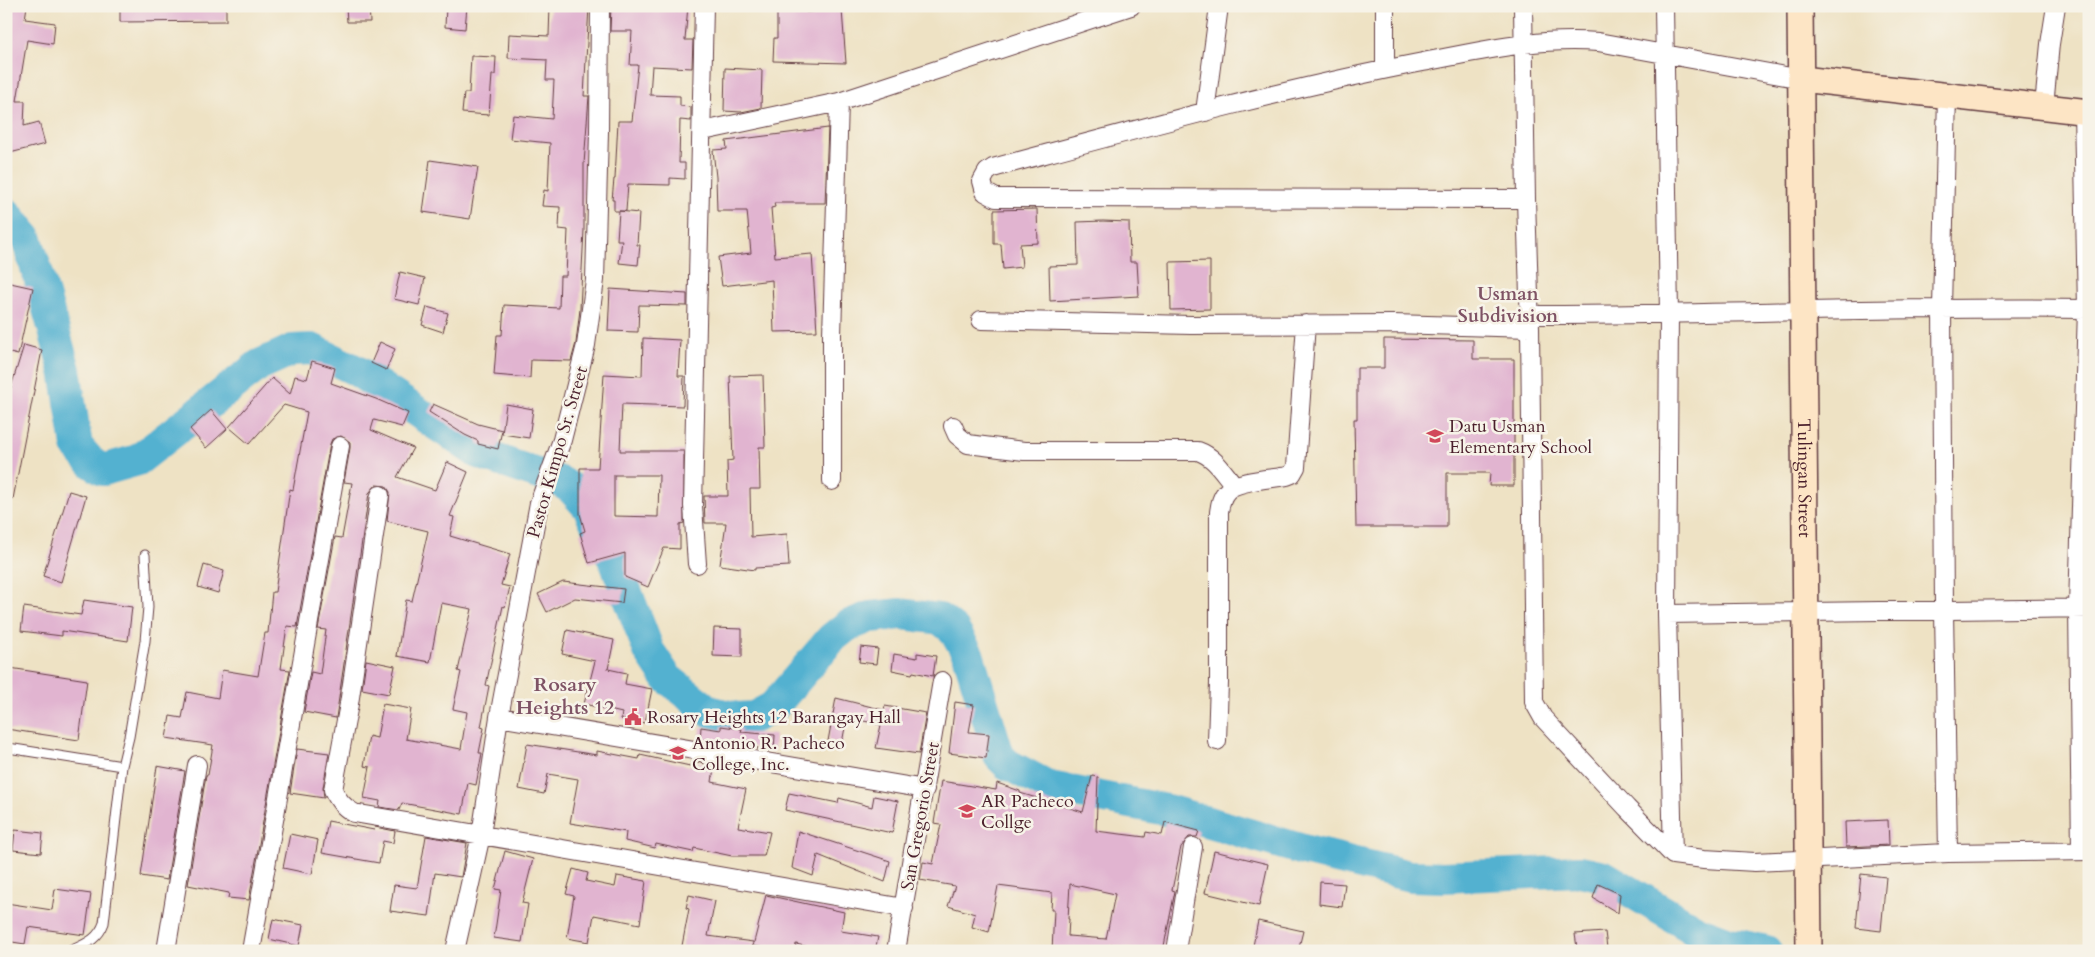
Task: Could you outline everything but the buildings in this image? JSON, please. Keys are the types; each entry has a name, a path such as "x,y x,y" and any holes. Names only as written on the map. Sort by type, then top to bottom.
{"street":[{"name":"Pastor Kimpo Sr. Street","path":"455,951 482,835 500,717 539,503 562,440 586,345 595,280 600,6"},
{"path":"697,564 693,506 704,6"},
{"path":"702,132 839,102 1132,6"},
{"path":"1205,112 1219,6"},
{"path":"1385,6 1385,70"},
{"path":"1523,6 1524,43 1526,199 1530,321 1534,702 1549,724 1673,855 1704,860 1755,862 1948,853 2085,851 2084,608 2088,309 2086,111 1802,79 1598,42 1568,39 1524,43 1385,70 1205,112 993,168 987,172 982,181 985,192 996,198 1526,199"},
{"path":"1664,6 1669,315 1667,614 1673,855"},
{"name":"Tulingan Street","path":"1800,6 1809,944"},
{"path":"2044,106 2056,6"},
{"path":"1947,95 1942,308 1948,853"},
{"path":"832,481 832,335 839,102"},
{"path":"981,320 1192,325 1393,324 1942,308 2088,309"},
{"path":"1217,741 1219,512 1222,498 1227,490 1234,485 1287,476 1292,474 1296,467 1306,324"},
{"path":"953,426 957,435 968,444 1024,451 1198,451 1208,454 1214,459 1234,485"},
{"path":"251,951 340,446"},
{"path":"380,495 349,704 334,790 339,802 345,808 354,813 904,908"},
{"path":"1667,614 2084,608"},
{"name":"San Gregorio Street","path":"896,951 942,682"},
{"path":"500,717 925,788"},
{"path":"166,951 197,765"},
{"path":"1176,951 1194,847"}],"lane":[{"path":"70,951 92,940 101,931 104,924 122,766 129,737 145,641 148,607 145,555"},
{"path":"8,748 122,766"}],"waterway":[{"path":"6,213 26,237 39,277 65,370 77,446 92,463 103,470 138,460 259,365 292,350 312,349 357,371 478,453 561,482 572,489 588,507 617,567 649,651 667,678 709,711 737,718 754,717 773,707 832,638 847,626 870,617 901,614 940,619 954,630 968,654 999,756 1007,764 1050,787 1171,811 1307,851 1410,876 1443,877 1580,871 1604,876 1697,931 1729,943 1766,951"}],"place":[{"name":"Datu Usman Elementary School","path":"1435,436"},
{"name":"Rosary Heights 12 Barangay Hall","path":"633,717"},
{"name":"Antonio R. Pacheco College, Inc.","path":"678,753"},
{"name":"AR Pacheco Collge","path":"967,811"}],"district":[{"name":"Usman Subdivision","path":"1508,304"},
{"name":"Rosary Heights 12","path":"565,696"}]}
